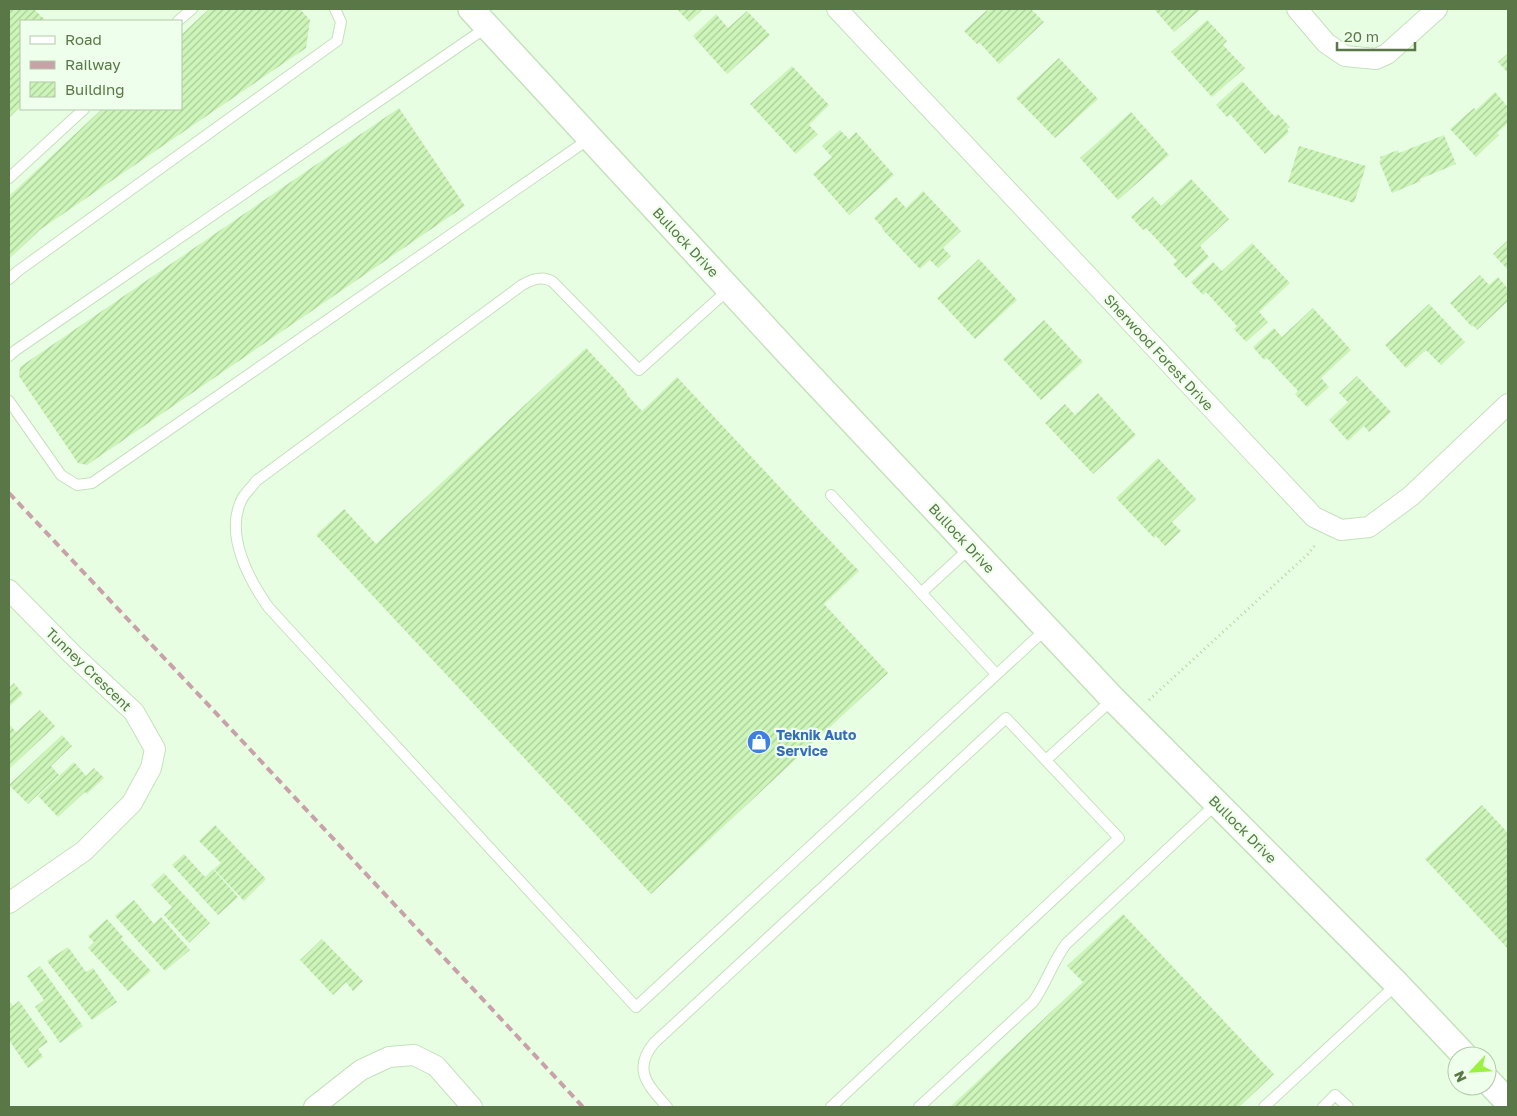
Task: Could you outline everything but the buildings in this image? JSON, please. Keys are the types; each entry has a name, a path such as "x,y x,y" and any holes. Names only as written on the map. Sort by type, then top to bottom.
{"street":[{"name":"Bullock Drive","path":"470,9 1113,699 1397,984 1456,1046"},
{"name":"Sherwood Forest Drive","path":"837,9 1314,517 1341,530 1370,527 1411,496 1508,404"},
{"path":"1297,9 1326,43 1345,56 1376,59 1387,54 1437,9"},
{"name":"Tunney Crescent","path":"9,590 72,654 134,712 155,749 150,768 132,803 84,851 9,903"},
{"path":"314,1107 361,1070 389,1057 414,1055 436,1066 472,1107"},
{"path":"1497,1090 1508,1102"}],"lane":[{"path":"179,20 192,9"},
{"path":"9,279 337,41 340,22 335,9"},
{"path":"9,356 487,27"},
{"path":"9,178 83,110"},
{"path":"9,401 61,476 77,485 92,483 590,138"},
{"path":"729,288 639,370 553,282 542,278 522,285 256,481 241,500 235,522 238,546 245,568 256,590 269,608 636,1007 1046,628"},
{"path":"831,495 996,674"},
{"path":"921,593 971,547"},
{"path":"1046,760 1113,699"},
{"path":"667,1107 650,1088 644,1073 645,1054 654,1043 1006,718 1119,838 831,1107"},
{"path":"919,1107 1033,1002 1040,992 1054,962 1066,944 1217,802"},
{"path":"1264,1107 1397,984"},
{"path":"1323,1107 1336,1095 1348,1107"}],"path":[{"path":"1131,717 1308,554 1329,525"}],"railway":[{"path":"9,493 583,1107"}],"place":[{"name":"Teknik Auto Service","path":"759,742"}]}
